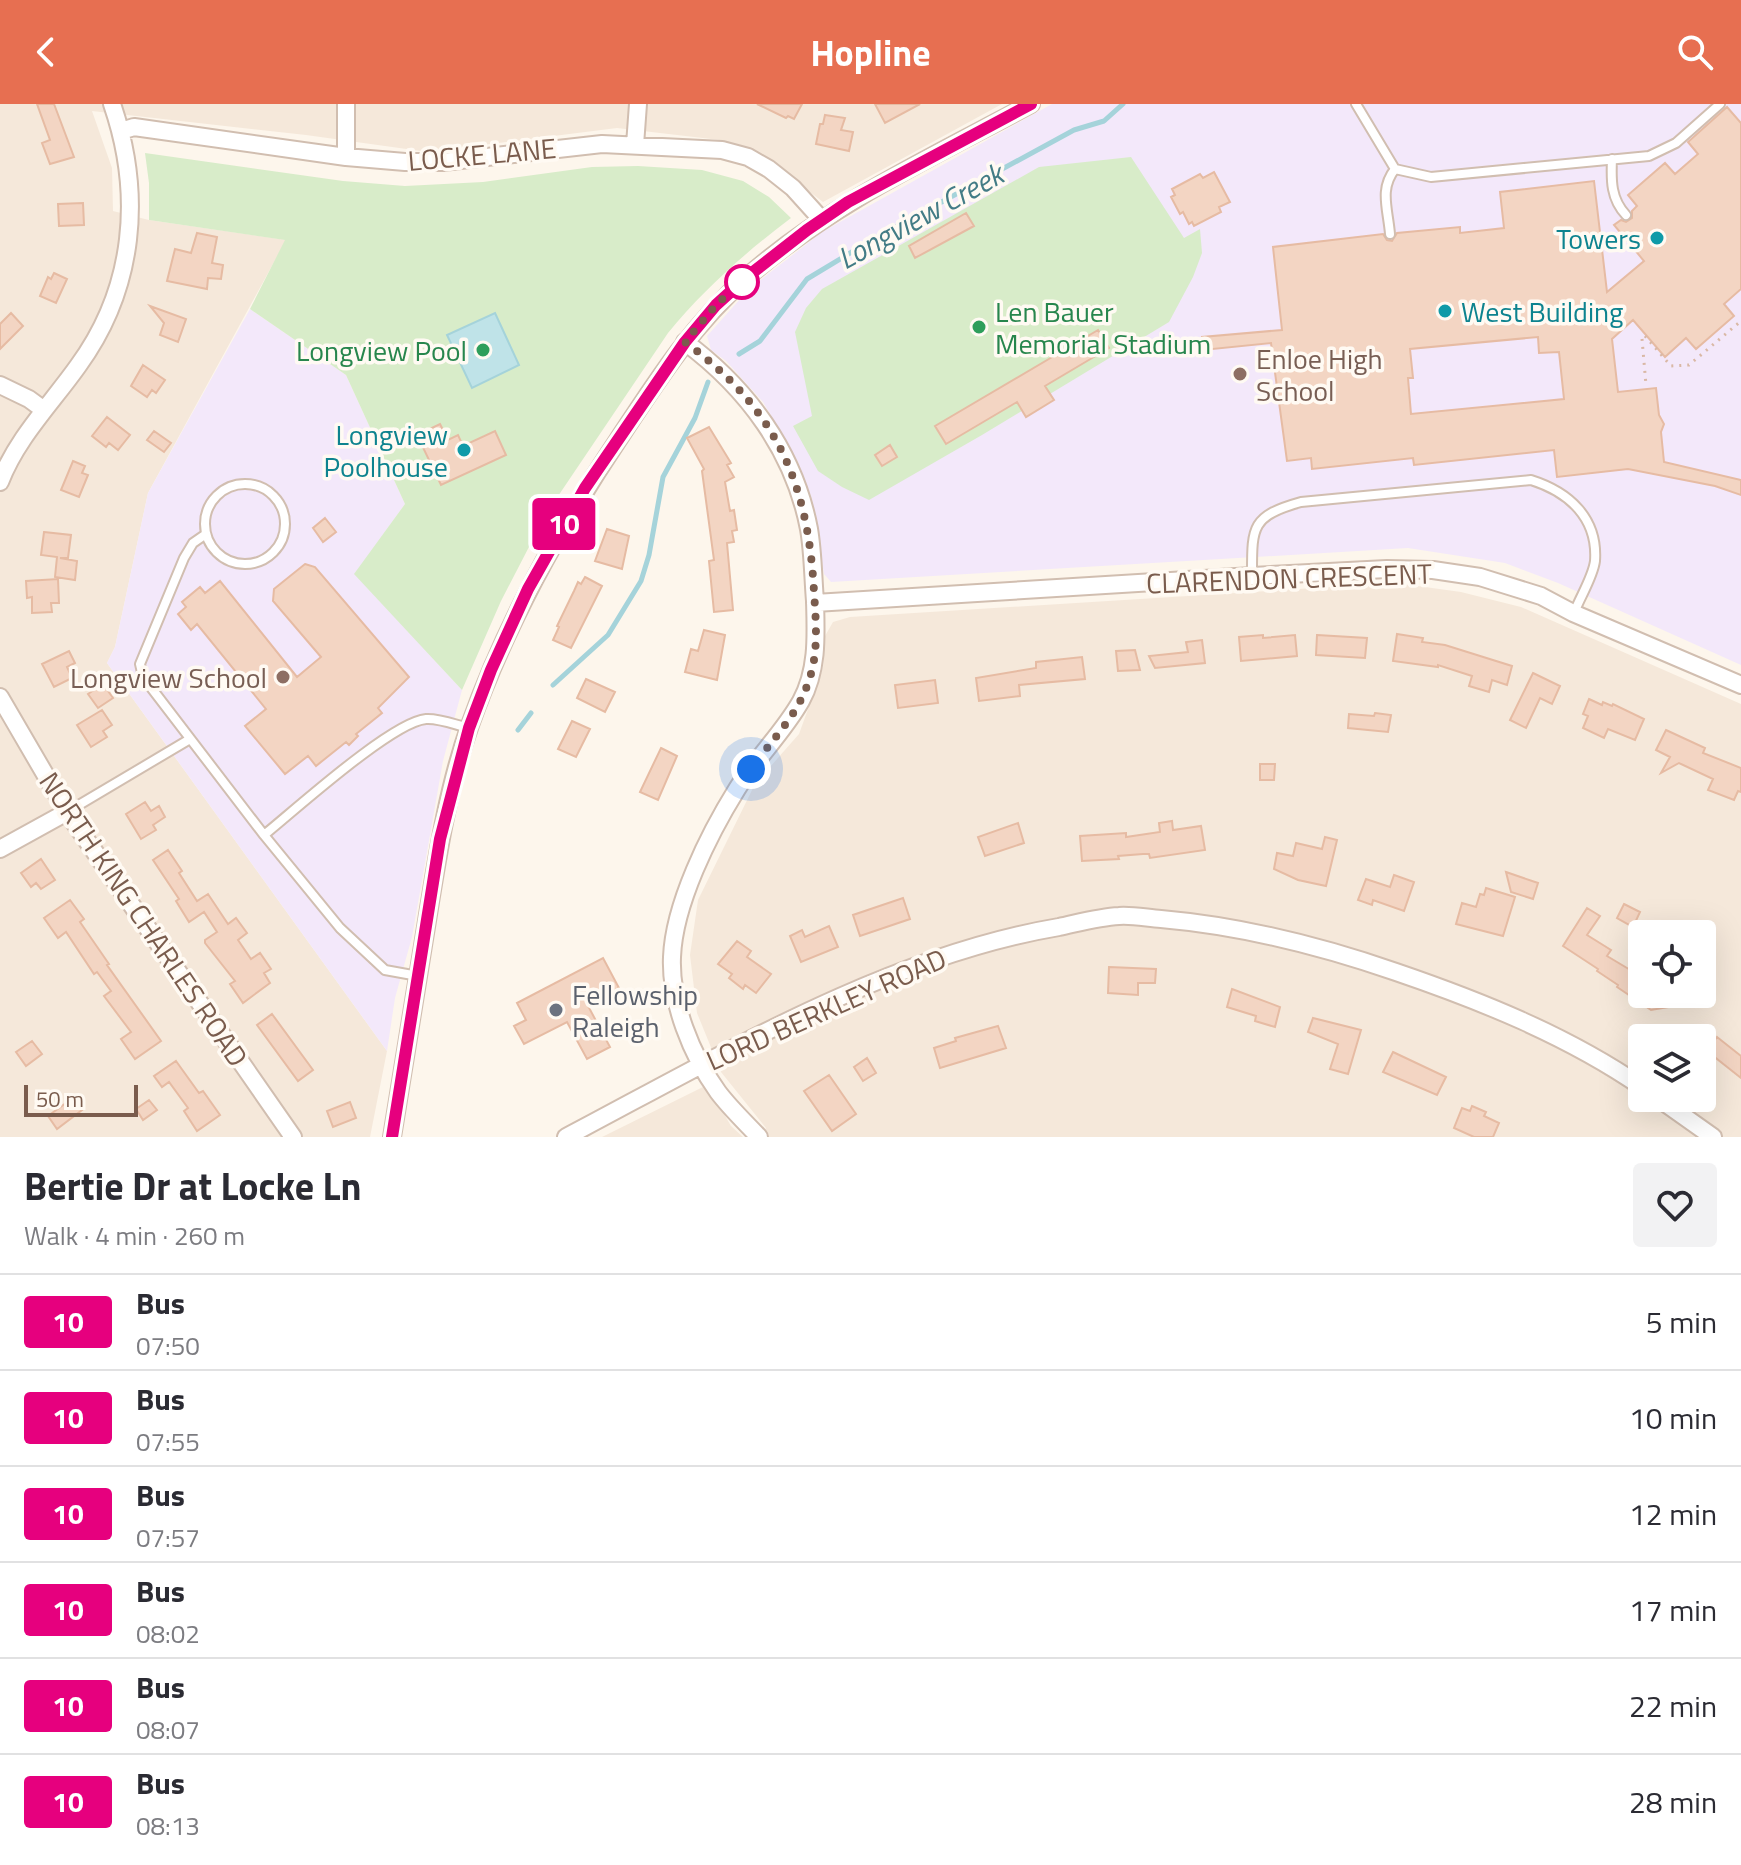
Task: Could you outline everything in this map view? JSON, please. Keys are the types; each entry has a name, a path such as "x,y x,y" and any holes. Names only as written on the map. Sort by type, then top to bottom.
{"street":[{"path":"0,482 14,451 80,364 117,296 124,271 131,214 130,184 121,131 112,104"},
{"path":"346,104 346,157"},
{"path":"635,145 638,104"},
{"path":"392,1137 440,839 469,728 508,630 585,488 685,342 716,305 737,286 821,219 848,202 1031,104"},
{"name":"LOCKE LANE","path":"121,131 134,127 346,157 443,162 570,147 635,145 722,150 748,157 769,169 793,188 821,219"},
{"path":"685,342 719,368 755,409 783,453 801,497 809,530 815,603 814,662 802,700 737,788 703,854 678,920 672,957 675,994 702,1065 719,1093 759,1137"},
{"path":"0,385 44,410"},
{"name":"CLARENDON CRESCENT","path":"815,603 1252,576 1387,569 1433,570 1480,577 1541,596 1573,613 1741,685"},
{"name":"NORTH KING CHARLES ROAD","path":"0,697 67,812 293,1137"},
{"path":"0,849 67,812"},
{"name":"LORD BERKLEY ROAD","path":"566,1137 702,1065 848,994 954,951 1026,932 1119,916 1196,922 1343,953 1489,1007 1562,1041 1628,1079"},
{"path":"1678,1112 1713,1137"}],"lane":[{"path":"1356,104 1395,169 1431,177 1649,156 1676,143 1720,104"},
{"path":"1612,159 1611,182 1616,204 1626,215"},
{"path":"1390,234 1385,188 1395,169"},
{"path":"1252,576 1253,536 1259,522 1275,510 1301,502 1531,480 1553,486 1578,506 1592,529 1595,563 1573,613"},
{"path":"252,485 264,489 275,497 282,508 284,534 279,546 270,556 258,562 232,562 220,556 206,534 205,520 209,508 216,497 227,489 252,485"},
{"path":"206,534 193,543 184,558 140,664 143,677 340,928 385,970 418,976"},
{"path":"264,835 367,752 407,725 427,719 469,728"},
{"path":"67,812 190,739"}],"path":[{"path":"1646,385 1644,338 1671,366 1689,365 1741,321"}],"shaded area":[{"path":"0,104 1002,104 823,202 757,151 720,140 617,128 428,152 92,111 112,168 113,211 149,220 286,240 148,493 115,647 107,663 387,1051 370,1137 0,1137"},
{"name":"Enloe High School","path":"1052,104 1741,104 1741,665 1558,583 1505,563 1408,548 831,582 824,574 812,499 798,462 763,402 726,361 711,350 707,336 749,289 822,232"},
{"name":"Longview School","path":"250,309 346,375 405,504 355,574 462,690 443,761 412,937 395,998 387,1051 107,663 115,647 148,493"},
{"path":"1396,583 1461,592 1521,607 1741,704 1741,1137 759,1137 766,1128 721,1072 697,1013 690,955 698,900 755,784 799,734 823,668 825,636 833,622 850,617"},
{"path":"707,1085 731,1126 743,1137 602,1137"}],"green space":[{"path":"145,153 343,181 405,186 483,182 592,167 702,170 743,181 769,197 791,218 726,272 668,333 546,514 501,601 462,690 354,574 405,504 346,375 250,309 285,240 149,220"},
{"name":"Len Bauer Memorial Stadium","path":"1131,157 1184,238 1200,229 1202,253 1169,322 869,500 818,471 793,426 812,416 795,332 806,308 822,289 1039,167"}],"water":[{"name":"Longview Pool","path":"495,313 519,365 472,388 447,335"}],"building":[{"path":"37,104 54,104 74,157 50,164 42,143 50,140"},
{"path":"757,104 802,104 794,119"},
{"path":"875,104 920,104 885,123"},
{"name":"West Building","path":"1727,107 1741,123 1741,289 1724,304 1734,316 1696,349 1686,338 1665,357 1633,320 1612,339 1618,392 1656,388 1659,415 1664,424 1661,432 1664,462 1741,480 1741,495 1715,486 1628,469 1557,477 1554,450 1414,465 1413,458 1312,469 1311,458 1287,461 1271,343 1203,350 1202,337 1282,330 1273,247 1383,234 1392,241 1397,233 1460,227 1460,233 1504,228 1500,192 1594,181 1607,292 1644,261 1614,225 1632,218 1632,211 1637,206 1628,195 1665,163 1675,174 1698,154 1688,142","holes":["1538,337 1539,353 1559,352 1564,399 1411,414 1408,378 1413,378 1410,349"]},
{"path":"825,115 845,118 841,130 853,132 849,151 816,144"},
{"path":"1214,172 1230,202 1219,207 1221,212 1194,226 1192,222 1189,224 1171,197 1175,195 1172,189 1200,174 1203,178"},
{"path":"83,203 84,225 59,226 58,204"},
{"path":"966,213 974,226 915,258 909,246"},
{"path":"197,233 217,237 212,263 223,265 221,279 208,278 207,289 167,281 175,249 191,253"},
{"path":"54,273 67,279 56,303 40,296 48,277 51,279"},
{"path":"150,306 186,319 178,342 160,335 164,323"},
{"path":"11,313 23,326 0,349 0,324"},
{"path":"1098,330 1109,348 1045,386 1054,400 1026,417 1017,402 946,444 935,426"},
{"path":"143,365 165,380 156,393 152,390 147,397 131,386"},
{"path":"107,417 130,435 118,450 109,443 106,447 92,436"},
{"name":"Longview Poolhouse","path":"440,424 448,440 458,435 463,446 495,431 506,455 441,485 417,435"},
{"path":"709,427 731,463 727,465 734,477 725,482 737,530 732,531 734,542 727,543 733,610 714,612 709,561 714,560 704,469 687,438"},
{"path":"154,431 171,443 164,452 147,440"},
{"path":"890,445 897,457 882,466 875,455"},
{"path":"73,461 85,466 82,473 88,475 79,497 61,490"},
{"path":"325,518 336,532 323,542 313,528"},
{"path":"607,529 629,536 622,569 595,561"},
{"path":"44,532 71,535 68,558 60,558 77,561 75,580 55,577 57,557 41,555"},
{"path":"305,564 315,567 409,677 378,708 382,713 356,734 358,736 349,745 346,742 316,766 308,756 285,774 245,726 266,709 197,624 191,630 178,614 186,607 182,602 200,587 205,593 220,581 297,677 321,657 273,601 274,589"},
{"path":"585,577 602,586 571,648 553,640 578,582 581,584"},
{"path":"58,579 59,603 51,603 52,612 32,613 32,597 27,598 26,581"},
{"path":"704,630 725,635 717,680 685,672 691,649 698,651"},
{"path":"1397,634 1423,638 1422,642 1445,645 1512,666 1507,685 1492,680 1489,692 1469,686 1472,676 1438,665 1393,661"},
{"path":"1263,635 1263,638 1295,635 1297,656 1241,661 1239,637"},
{"path":"1317,635 1367,638 1365,658 1316,655"},
{"path":"1202,640 1205,663 1155,668 1149,656 1188,652 1186,642"},
{"path":"1135,650 1140,670 1118,671 1116,651"},
{"path":"69,651 75,663 67,667 72,678 54,687 42,664"},
{"path":"1082,657 1085,679 1019,685 1020,696 979,701 976,678 1036,668 1036,662"},
{"path":"1533,673 1560,686 1552,704 1540,698 1526,728 1510,720"},
{"path":"586,679 615,692 605,712 577,698"},
{"path":"935,680 938,703 898,708 895,685"},
{"path":"103,684 113,698 98,708 88,694"},
{"path":"1589,699 1602,705 1603,702 1613,704 1644,719 1635,740 1608,729 1604,738 1583,728 1588,716 1583,714"},
{"path":"102,710 112,725 103,731 107,737 91,747 77,725"},
{"path":"1375,713 1391,715 1388,732 1348,728 1349,714 1374,716"},
{"path":"572,721 590,729 576,757 558,749"},
{"path":"1666,730 1705,748 1703,753 1741,768 1741,792 1738,791 1734,800 1708,790 1713,779 1679,763 1661,773 1670,757 1656,750"},
{"path":"661,748 677,756 658,800 640,792"},
{"path":"1260,764 1275,764 1274,780 1260,780"},
{"path":"145,802 151,811 159,806 165,817 153,825 156,830 141,839 126,814"},
{"path":"1172,821 1173,830 1201,826 1205,850 1150,858 1149,854 1143,854 1082,861 1080,836 1126,833 1126,837 1160,832 1159,823"},
{"path":"1018,823 1024,843 985,856 978,837"},
{"path":"1325,837 1337,840 1326,886 1298,880 1274,869 1277,853 1293,856 1296,843 1322,849"},
{"path":"168,850 197,901 208,894 228,924 236,918 247,933 238,940 251,959 260,953 271,969 264,973 270,983 243,1003 230,984 235,981 205,943 217,932 204,912 189,922 176,901 179,899 153,860"},
{"path":"41,859 55,880 41,889 36,883 31,887 21,873"},
{"path":"1506,872 1538,883 1533,899 1511,892"},
{"path":"1394,875 1414,882 1404,911 1373,900 1372,905 1358,900 1366,879 1390,887"},
{"path":"1486,888 1515,897 1503,936 1456,924 1462,903 1476,907 1480,894 1484,895"},
{"path":"903,898 910,919 860,936 853,915"},
{"path":"70,900 84,919 80,922 107,965 161,1041 135,1059 121,1039 131,1032 104,996 111,991 97,972 94,974 66,932 58,938 44,918"},
{"path":"1624,904 1640,912 1636,920 1628,920 1628,924 1617,918"},
{"path":"1587,908 1600,916 1587,935 1611,950 1607,956 1628,969 1628,994 1598,969 1563,946"},
{"path":"829,926 838,947 801,962 790,936 802,930 805,937"},
{"path":"737,941 751,951 747,957 771,974 756,993 745,985 743,989 729,978 732,974 718,964"},
{"name":"Fellowship Raleigh","path":"603,958 619,988 587,1004 610,1047 587,1059 567,1022 524,1044 514,1026 526,1020 517,1003"},
{"path":"1109,967 1156,969 1155,983 1138,983 1138,995 1108,993"},
{"path":"1232,989 1280,1007 1275,1027 1255,1021 1256,1016 1227,1007"},
{"path":"272,1014 313,1070 298,1081 257,1025"},
{"path":"1313,1018 1361,1030 1348,1074 1330,1069 1338,1044 1308,1032"},
{"path":"998,1026 1006,1048 940,1068 934,1048 956,1041 955,1038"},
{"path":"1716,1038 1741,1056 1741,1078 1716,1058"},
{"path":"32,1041 42,1054 26,1066 16,1052"},
{"path":"1393,1052 1446,1077 1437,1095 1383,1072"},
{"path":"867,1058 876,1073 863,1081 854,1067"},
{"path":"176,1061 220,1115 197,1131 184,1111 188,1108 169,1082 162,1087 154,1076"},
{"path":"829,1075 856,1114 832,1131 804,1091"},
{"path":"73,1098 82,1110 57,1129 48,1116"},
{"path":"149,1100 157,1110 143,1120 136,1109"},
{"path":"350,1102 356,1118 333,1127 327,1111"},
{"path":"1472,1106 1499,1123 1493,1137 1474,1137 1454,1128 1462,1108 1470,1111"}],"waterway":[{"name":"Longview Creek","path":"739,354 760,341 807,279 870,241 1074,130 1104,121 1123,104"},
{"path":"553,685 608,635 641,581 649,555 663,477 695,418 708,382"},
{"path":"518,730 531,713"}],"bus line":[{"name":"10","path":"392,1137 440,839 469,728 508,630 585,488 685,342 716,305 748,276 848,202 1031,104"}],"place":[{"name":"Towers","path":"1657,238"},
{"name":"West Building","path":"1445,311"},
{"name":"Len Bauer Memorial Stadium","path":"979,327"},
{"name":"Longview Pool","path":"483,350"},
{"name":"Enloe High School","path":"1240,374"},
{"name":"Longview Poolhouse","path":"464,450"},
{"name":"Longview School","path":"283,677"},
{"name":"Fellowship Raleigh","path":"556,1010"}],"route":[{"path":"742,282 748,276 716,305 685,342 719,368 755,409 793,475 809,530 816,645 810,680 802,700 751,769"}]}
